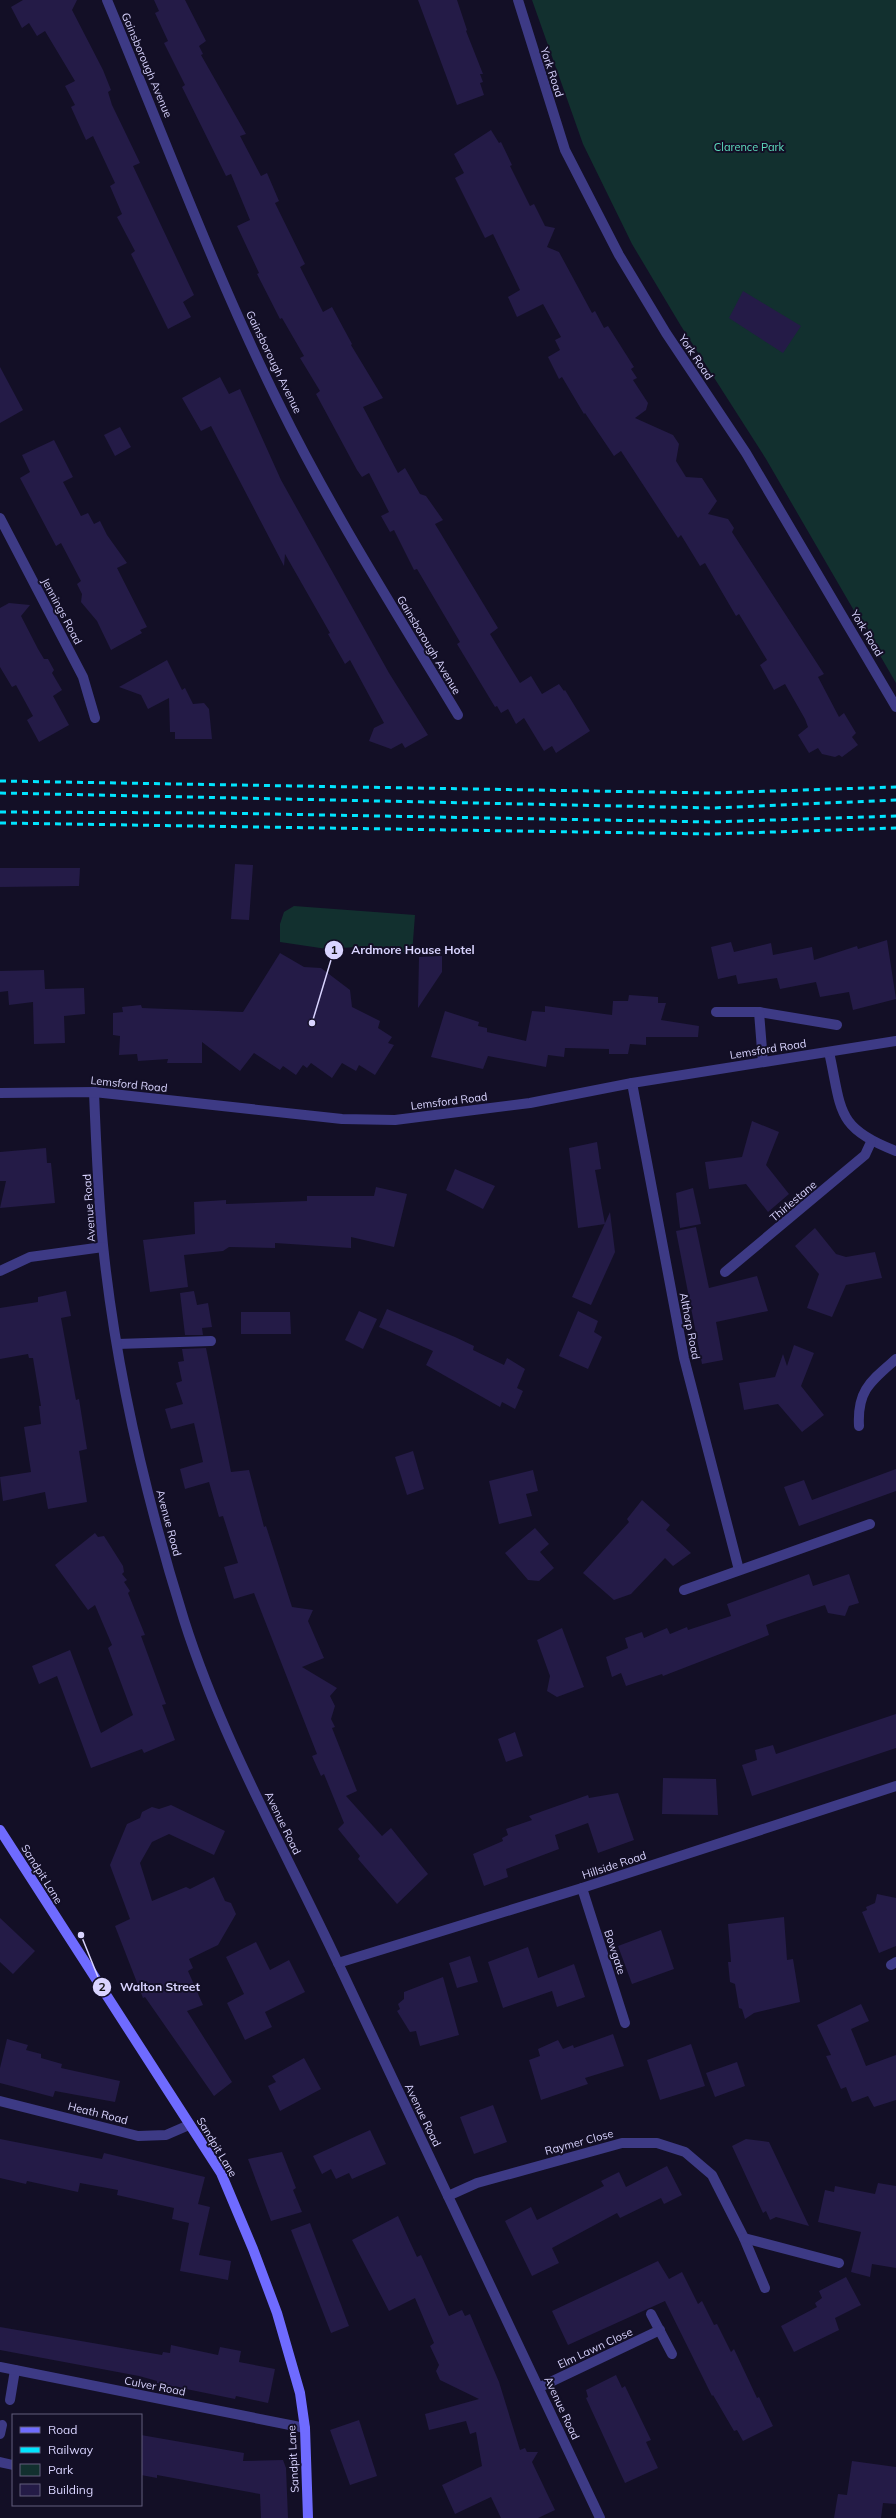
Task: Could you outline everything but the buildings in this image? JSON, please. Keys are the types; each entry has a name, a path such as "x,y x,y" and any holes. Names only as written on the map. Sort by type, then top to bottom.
{"street":[{"name":"Gainsborough Avenue","path":"107,0 244,330 279,404 357,546 458,715"},
{"name":"York Road","path":"518,0 565,150 620,255 666,333 746,452 896,707"},
{"name":"Jennings Road","path":"0,518 83,677 95,718"},
{"path":"716,1012 759,1012 838,1025"},
{"path":"759,1012 763,1062"},
{"name":"Lemsford Road","path":"0,1093 94,1092 334,1119 395,1120 530,1103 632,1083 896,1041"},
{"path":"829,1052 842,1114 853,1129 871,1142 896,1151"},
{"name":"Althorp Road","path":"632,1083 684,1358 739,1570"},
{"name":"Avenue Road","path":"94,1092 103,1247 117,1344 139,1457 185,1623 226,1728 253,1791 338,1963 540,2387 600,2518"},
{"name":"Thirlestane","path":"725,1272 865,1155 871,1142"},
{"path":"0,1271 30,1257 103,1247"},
{"path":"117,1344 211,1341"},
{"path":"859,1426 858,1412 867,1384 896,1359"},
{"path":"684,1590 870,1524"},
{"name":"Hillside Road","path":"338,1963 582,1888 896,1786"},
{"name":"Sandpit Lane","path":"0,1830 221,2173 253,2248 290,2354 300,2393 305,2428 308,2518"},
{"name":"Bowgate","path":"582,1888 625,2023"},
{"name":"Heath Road","path":"0,2101 138,2136 166,2135 189,2125"},
{"name":"Raymer Close","path":"448,2196 477,2183 622,2143 657,2143 685,2152 712,2175 744,2238 765,2288"},
{"path":"744,2238 839,2263"},
{"path":"651,2314 672,2354"},
{"name":"Elm Lawn Close","path":"540,2387 660,2330"},
{"name":"Culver Road","path":"0,2366 305,2428"},
{"path":"10,2400 15,2370"},
{"path":"0,2462 12,2465"}],"green space":[{"name":"Clarence Park","path":"532,0 896,0 896,683 766,459 681,326 632,244 583,144"},
{"path":"294,906 415,915 412,954 371,946 327,949 280,942 280,924 284,912"}],"railway":[{"path":"0,781 711,793 896,787"},
{"path":"0,793 712,808 896,800"},
{"path":"0,812 214,813 711,822 896,816"},
{"path":"0,823 712,834 896,828"}],"place":[{"name":"Ardmore House Hotel","path":"312,1023"},
{"name":"Walton Street","path":"81,1935"}]}
